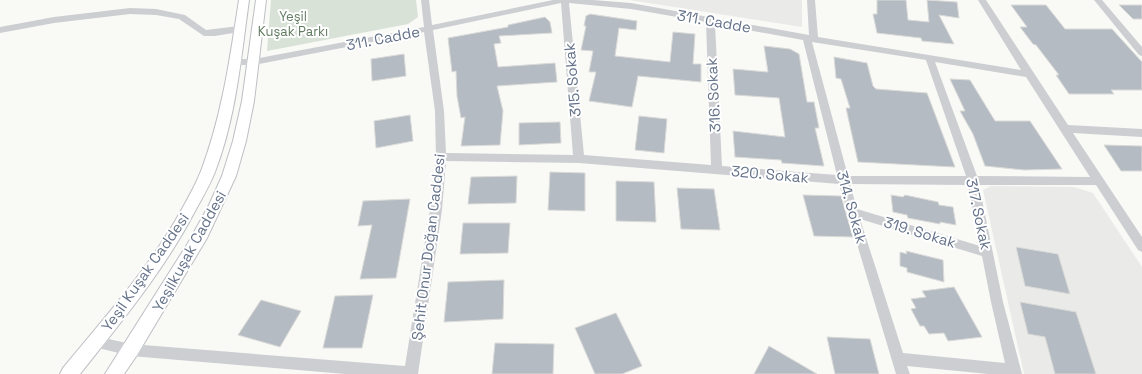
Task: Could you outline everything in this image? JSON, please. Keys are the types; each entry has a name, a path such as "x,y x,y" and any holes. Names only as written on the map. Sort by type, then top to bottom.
{"main road":[{"name":"Yeşil Kuşak Caddesi","path":"69,374 122,309 174,237 210,168 220,133 244,0"},
{"name":"Yeşilkuşak Caddesi","path":"114,374 131,350 197,242 216,207 228,177 238,148 254,62 261,0"}],"street":[{"name":"Şehit Onur Doğan Caddesi","path":"411,373 426,285 436,210 441,157 440,120 432,54 427,29 425,0"},
{"name":"311. Cadde","path":"234,62 254,62 427,29 565,0 631,6 1028,74"},
{"name":"315. Sokak","path":"565,0 579,159"},
{"name":"314. Sokak","path":"811,0 811,38 843,180 903,374"},
{"path":"982,0 1028,74 1142,246"},
{"path":"1098,0 1142,53"},
{"path":"0,30 54,20 130,11 156,12 182,17 204,33 215,34 239,29"},
{"name":"316. Sokak","path":"710,20 717,170"},
{"name":"317. Sokak","path":"928,57 973,180 987,253 1014,372"},
{"path":"1065,129 1142,133"},
{"name":"320. Sokak","path":"441,157 579,159 843,180 1099,181"},
{"name":"319. Sokak","path":"853,212 987,253"},
{"path":"95,342 131,350 411,373"},
{"path":"898,359 1014,372"}],"shaded area":[{"path":"629,0 802,0 802,27"},
{"path":"991,186 1074,187 1093,193 1142,267 1142,374 1024,374 983,190"}],"green space":[{"name":"Yeşil Kuşak Parkı","path":"271,0 416,0 418,17 408,24 267,51"}],"building":[{"path":"877,0 906,0 908,20 929,22 927,0 957,2 959,18 939,15 954,44 922,41 921,38 877,33 873,14 877,14"},
{"path":"1011,5 1046,5 1065,29 1112,29 1142,62 1142,90 1111,90 1114,94 1069,94 1056,75 1059,75 1020,27 1027,27"},
{"path":"1119,5 1142,5 1142,19 1133,19"},
{"path":"590,14 637,21 636,30 619,28 615,56 670,62 673,32 695,34 693,64 701,64 701,82 638,76 632,107 589,101 596,72 589,72 593,51 581,50 586,26 584,26 586,16"},
{"path":"545,17 550,22 552,33 499,36 501,43 494,44 498,67 555,63 557,82 497,86 503,111 500,145 461,146 465,117 461,118 457,96 456,71 452,72 448,38 508,27 508,25"},
{"path":"764,46 790,49 799,54 807,102 814,102 819,128 815,128 824,166 782,163 781,160 735,157 733,131 785,137 779,98 735,95 733,69 768,72"},
{"path":"404,54 406,76 372,81 371,59"},
{"path":"834,57 867,63 873,86 876,89 927,93 955,167 858,162 846,108 850,108 841,79 836,78"},
{"path":"950,79 970,80 995,121 1030,121 1062,169 1024,170 985,166 973,134 960,111 965,111"},
{"path":"410,115 413,141 376,148 374,121"},
{"path":"639,116 667,119 664,153 635,150"},
{"path":"560,122 561,143 519,145 519,123"},
{"path":"1104,145 1142,146 1142,171 1121,171"},
{"path":"550,172 585,173 585,211 548,210"},
{"path":"517,176 516,203 468,204 471,177"},
{"path":"616,181 654,182 656,222 616,221"},
{"path":"677,188 714,189 720,230 681,229"},
{"path":"803,195 841,196 853,237 814,236"},
{"path":"891,195 903,197 905,195 938,202 939,205 953,207 956,225 940,222 940,224 908,218 907,215 893,212"},
{"path":"410,199 396,278 360,279 372,225 358,226 363,201"},
{"path":"463,223 510,223 508,253 460,254"},
{"path":"1016,247 1058,254 1070,294 1025,286"},
{"path":"906,251 943,260 944,282 907,272 907,268 900,266 900,252 907,254"},
{"path":"504,280 503,319 444,322 448,282"},
{"path":"954,287 982,337 948,341 944,333 929,334 924,326 920,326 911,309 916,308 911,299 926,297 922,291"},
{"path":"373,295 362,348 323,348 335,296"},
{"path":"261,300 301,311 280,347 238,335"},
{"path":"1020,302 1076,312 1096,374 1055,374 1045,337 1028,334"},
{"path":"616,313 642,366 622,374 595,374 575,328"},
{"path":"827,337 870,339 879,374 835,374"},
{"path":"495,343 554,344 553,374 492,374"},
{"path":"769,346 817,374 754,374"}]}
